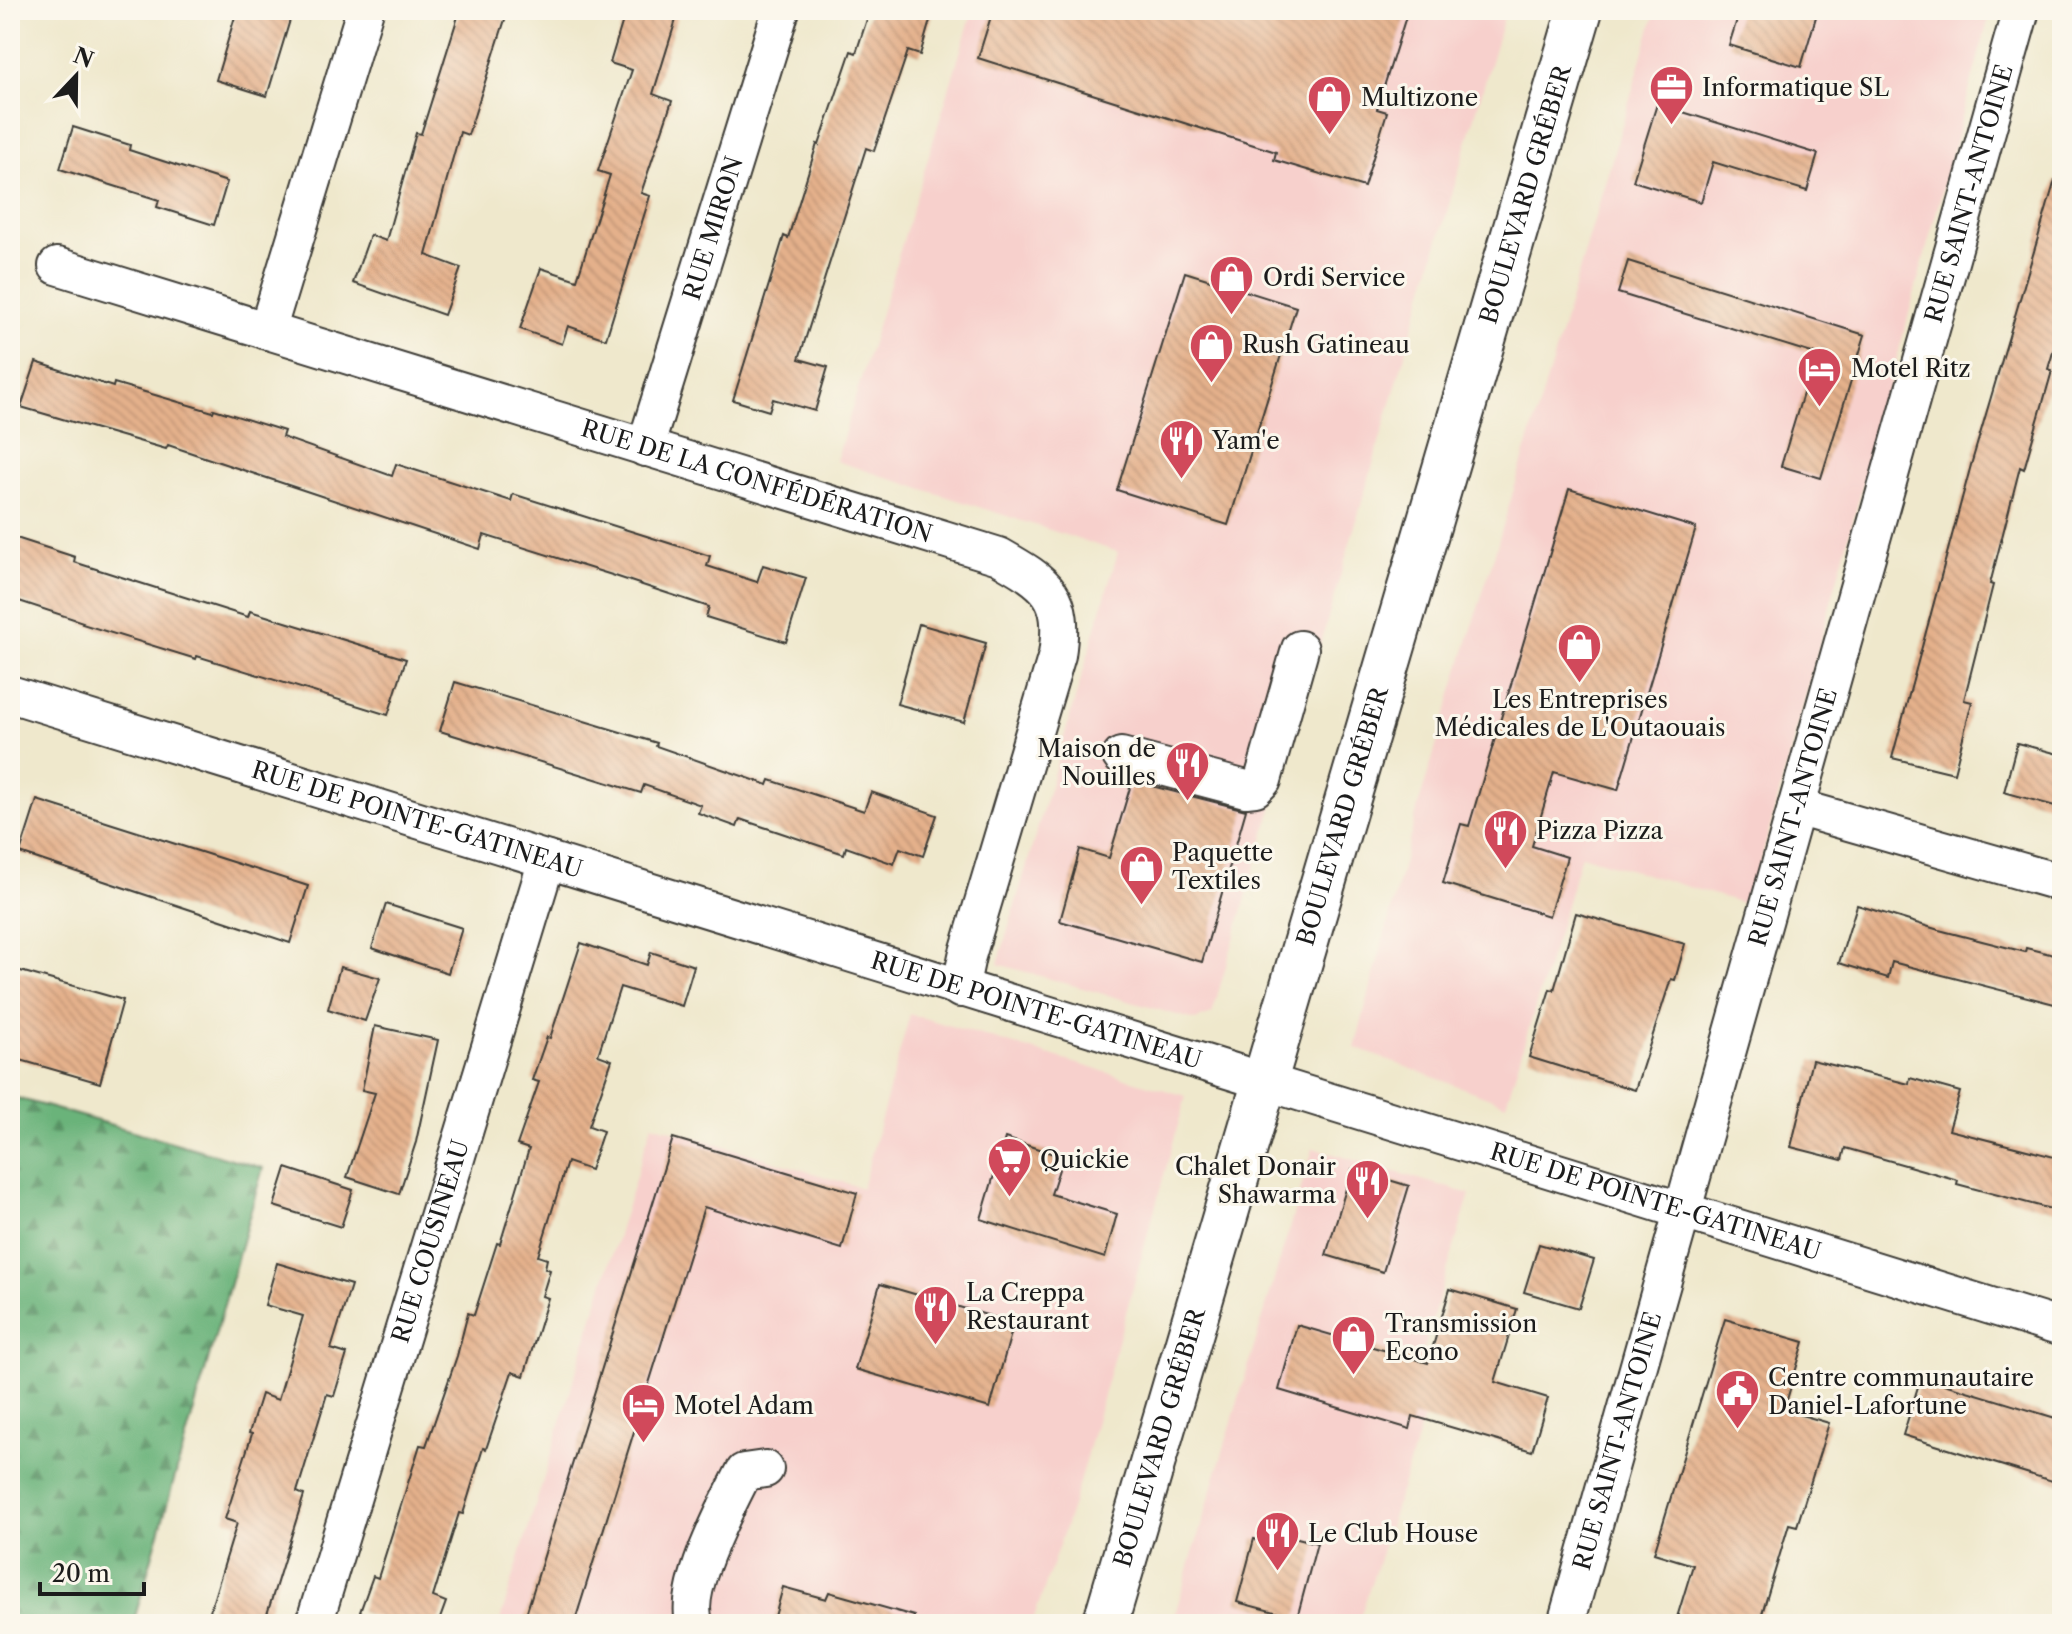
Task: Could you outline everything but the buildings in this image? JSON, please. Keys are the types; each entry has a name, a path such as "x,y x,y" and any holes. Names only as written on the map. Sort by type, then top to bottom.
{"main road":[{"name":"BOULEVARD GRÉBER","path":"1105,1624 1580,10"}],"street":[{"path":"267,331 365,10"},
{"name":"RUE MIRON","path":"645,448 781,10"},
{"name":"RUE SAINT-ANTOINE","path":"1566,1624 2021,10"},
{"name":"RUE DE LA CONFÉDÉRATION","path":"57,266 999,556 1031,574 1052,596 1062,625 1057,655 967,956 960,989"},
{"path":"1121,756 1246,789 1255,788 1263,780 1300,649"},
{"name":"RUE DE POINTE-GATINEAU","path":"10,694 2062,1328"},
{"path":"1796,807 2062,883"},
{"name":"RUE COUSINEAU","path":"314,1624 547,860"},
{"path":"695,1624 691,1614 703,1558 744,1472 765,1469"}],"shaded area":[{"path":"973,10 1506,10 1212,1014 1195,1020 998,964 1118,552 836,461"},
{"path":"1656,10 1991,10 1749,905 1581,855 1506,1104 1355,1048 1419,803"},
{"path":"910,1014 1186,1096 1073,1504 1032,1624 499,1624 652,1124 862,1188"},
{"path":"1313,1148 1470,1194 1423,1351 1443,1358 1358,1624 1172,1624"}],"green space":[{"path":"10,1096 263,1168 133,1624 22,1624 10,1621"}],"place":[{"name":"Informatique SL","path":"1671,127"},
{"name":"Multizone","path":"1330,137"},
{"name":"Ordi Service","path":"1232,317"},
{"name":"Rush Gatineau","path":"1211,384"},
{"name":"Motel Ritz","path":"1820,408"},
{"name":"Yam'e","path":"1181,480"},
{"name":"Les Entreprises Médicales de L'Outaouais","path":"1580,685"},
{"name":"Maison de Nouilles","path":"1187,802"},
{"name":"Pizza Pizza","path":"1505,870"},
{"name":"Paquette Textiles","path":"1141,906"},
{"name":"Quickie","path":"1009,1199"},
{"name":"Chalet Donair Shawarma","path":"1367,1220"},
{"name":"La Creppa Restaurant","path":"935,1346"},
{"name":"Transmission Econo","path":"1354,1377"},
{"name":"Centre communautaire Daniel-Lafortune","path":"1737,1431"},
{"name":"Motel Adam","path":"643,1445"},
{"name":"Le Club House","path":"1277,1573"}]}
